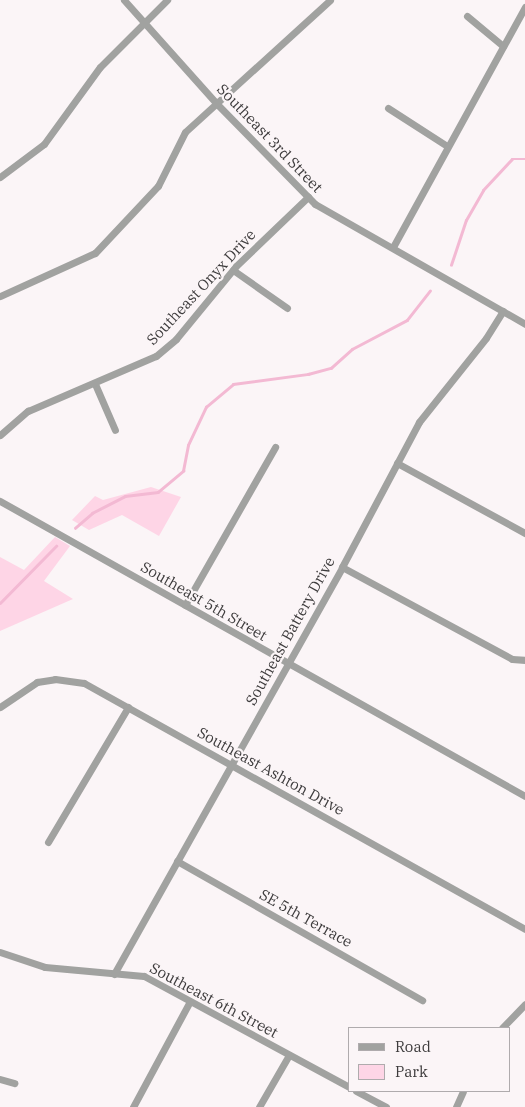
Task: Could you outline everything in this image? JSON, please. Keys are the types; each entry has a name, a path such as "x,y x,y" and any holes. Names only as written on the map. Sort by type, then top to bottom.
{"street":[{"name":"Southeast 3rd Street","path":"124,0 217,104 308,197 525,324"},
{"path":"0,177 44,144 100,67 167,0"},
{"path":"0,296 95,254 158,186 185,132 330,0"},
{"path":"393,247 525,6"},
{"path":"467,16 503,46"},
{"path":"388,108 447,146"},
{"name":"Southeast Onyx Drive","path":"0,435 28,411 95,384 156,356 176,339 233,270 308,197"},
{"path":"233,270 287,308"},
{"name":"Southeast Battery Drive","path":"114,974 342,567 418,422 486,338 503,311"},
{"path":"95,384 115,430"},
{"path":"185,605 275,447"},
{"path":"397,463 525,533"},
{"name":"Southeast 5th Street","path":"0,501 286,664 525,796"},
{"path":"342,567 512,659 525,660"},
{"name":"Southeast Ashton Drive","path":"0,707 37,682 55,679 84,683 525,929"},
{"path":"48,842 128,707"},
{"name":"SE 5th Terrace","path":"177,861 422,1000"},
{"name":"Southeast 6th Street","path":"0,952 46,967 144,976 348,1086"},
{"path":"133,1107 190,1001"},
{"path":"503,1027 525,1004"},
{"path":"259,1107 289,1055"},
{"path":"0,1079 14,1083"},
{"path":"358,1092 386,1107"},
{"path":"456,1107 463,1092"}],"green space":[{"path":"151,487 181,497 159,536 122,515 89,530 72,520 95,496 103,500"},
{"path":"55,537 70,546 44,581 73,599 0,631 0,557 24,570"}],"waterway":[{"path":"451,265 466,220 483,190 512,159 525,159"},
{"path":"75,528 92,513 125,496 158,492 183,471 188,445 206,407 233,384 308,374 331,368 352,349 407,320 430,291"},
{"path":"0,603 56,546"}]}
